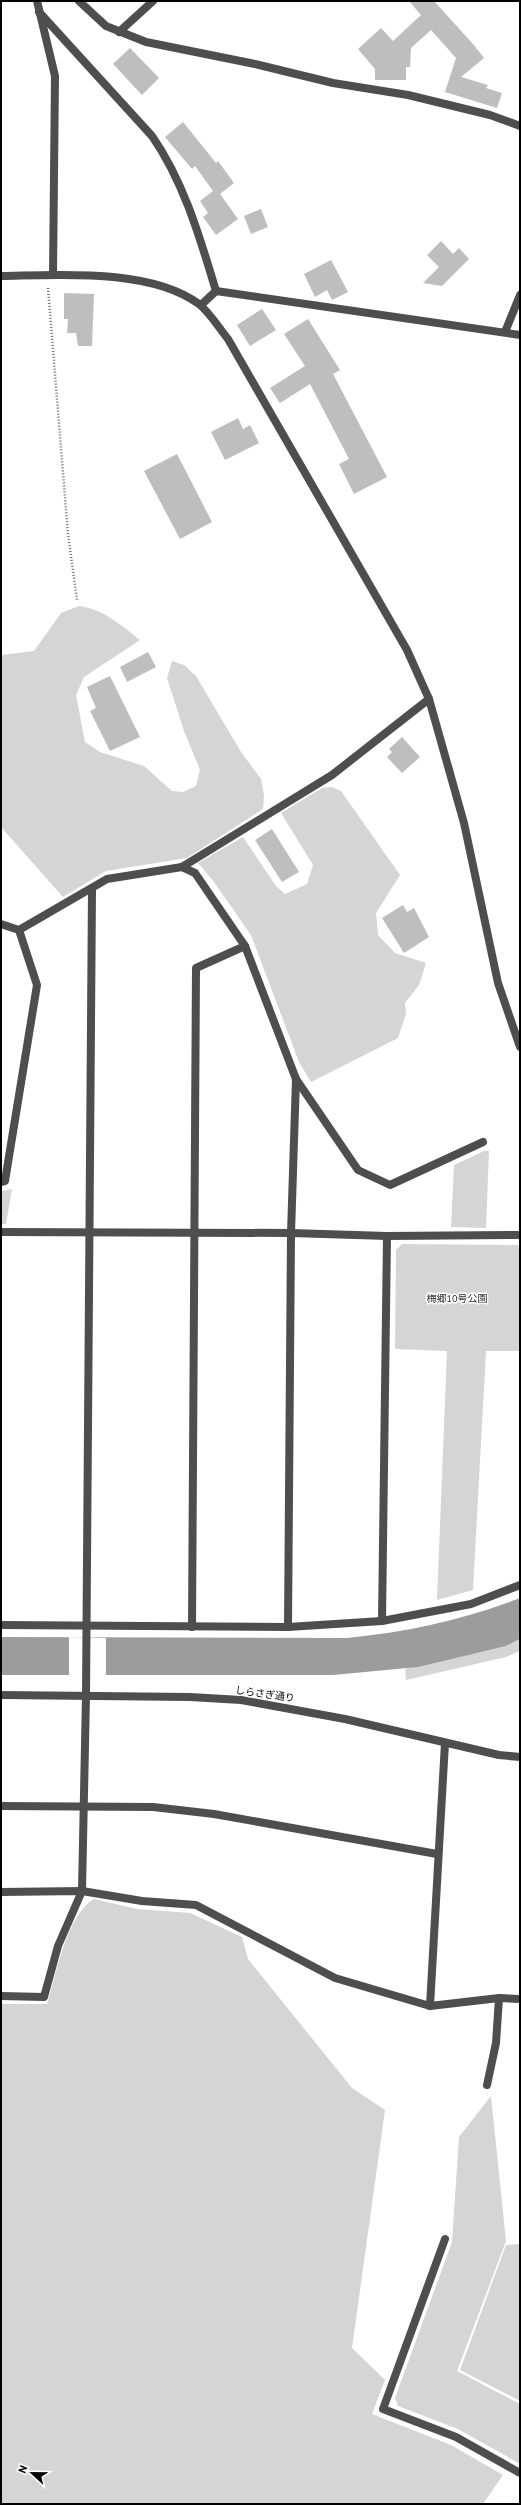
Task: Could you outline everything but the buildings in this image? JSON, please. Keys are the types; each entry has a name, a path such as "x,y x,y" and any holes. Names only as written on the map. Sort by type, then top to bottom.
{"street":[{"path":"37,1 55,76 53,275"},
{"path":"78,1 106,26 146,42 255,64 333,83 408,95 490,115 520,126"},
{"path":"119,32 153,1"},
{"path":"39,12 152,136 168,158 179,183 216,291"},
{"path":"1,276 53,275 135,279 156,283 188,297 200,305 228,339 407,650 429,699 464,822 498,983 520,1047"},
{"path":"200,305 216,291 520,335"},
{"path":"505,332 520,295"},
{"path":"1,924 19,930 107,879 182,867 332,775 429,699"},
{"path":"182,867 195,873 245,946 296,1078 358,1170 390,1185 483,1142"},
{"path":"1,1996 44,1997 58,1946 82,1891 87,1676 92,889"},
{"path":"1,1182 5,1181 37,985 19,930"},
{"path":"192,1627 196,968 245,946"},
{"path":"288,1627 292,1233 296,1078"},
{"path":"1,1232 195,1234 292,1233 387,1236 520,1235"},
{"path":"382,1622 387,1236"},
{"path":"1,1625 87,1627 288,1627 382,1622 470,1604 520,1585"},
{"name":"しらさぎ通り","path":"1,1695 241,1700 332,1716 445,1743 520,1757"},
{"path":"430,2006 437,1854 445,1743"},
{"path":"1,1806 153,1807 214,1814 437,1854"},
{"path":"1,1892 82,1891 142,1901 196,1905 335,1978 430,2006 499,1998 520,1999"},
{"path":"487,2085 496,2043 499,1998"},
{"path":"445,2239 384,2409 456,2437 520,2473"}],"path":[{"path":"53,275 48,288 68,534 77,600"}],"green space":[{"path":"79,606 96,610 104,614 119,623 140,640 84,677 76,695 85,742 100,752 144,766 172,791 183,792 196,786 200,770 184,731 167,678 172,661 184,665 196,676 241,752 261,779 264,796 263,809 187,858 106,871 63,897 1,827 1,655 34,651 61,613"},
{"path":"332,787 341,791 400,875 376,913 378,935 395,953 426,963 419,985 405,1003 406,1014 398,1038 311,1082 299,1062 251,935 214,882 198,863 243,837 276,886 285,894 307,884 313,865 281,813 322,788"},
{"path":"484,1151 489,1151 486,1228 451,1227 454,1165"},
{"path":"12,1189 6,1224 1,1224 1,1191"},
{"name":"梅郷10号公園","path":"402,1244 518,1245 520,1248 520,1351 486,1351 473,1590 437,1600 447,1351 395,1349 396,1250"},
{"path":"520,1639 520,1651 506,1657 406,1680 405,1669 506,1646"},
{"path":"94,1899 137,1909 190,1913 242,1937 248,1959 352,2088 385,2110 352,2348 385,2380 372,2414 451,2445 503,2475 483,2504 1,2504 1,2004 47,2004 64,1946 70,1931 85,1907"},
{"path":"491,2096 506,2241 457,2371 520,2404 520,2464 458,2429 398,2406 395,2398 452,2242 459,2137"},
{"path":"520,2244 520,2401 460,2370 506,2245"}],"shaded area":[{"path":"520,1598 520,1639 506,1646 418,1667 333,1675 1,1675 1,1637 347,1638 414,1629 478,1613"}],"pier":[{"path":"69,1637 106,1638 106,1676 69,1676"}]}
